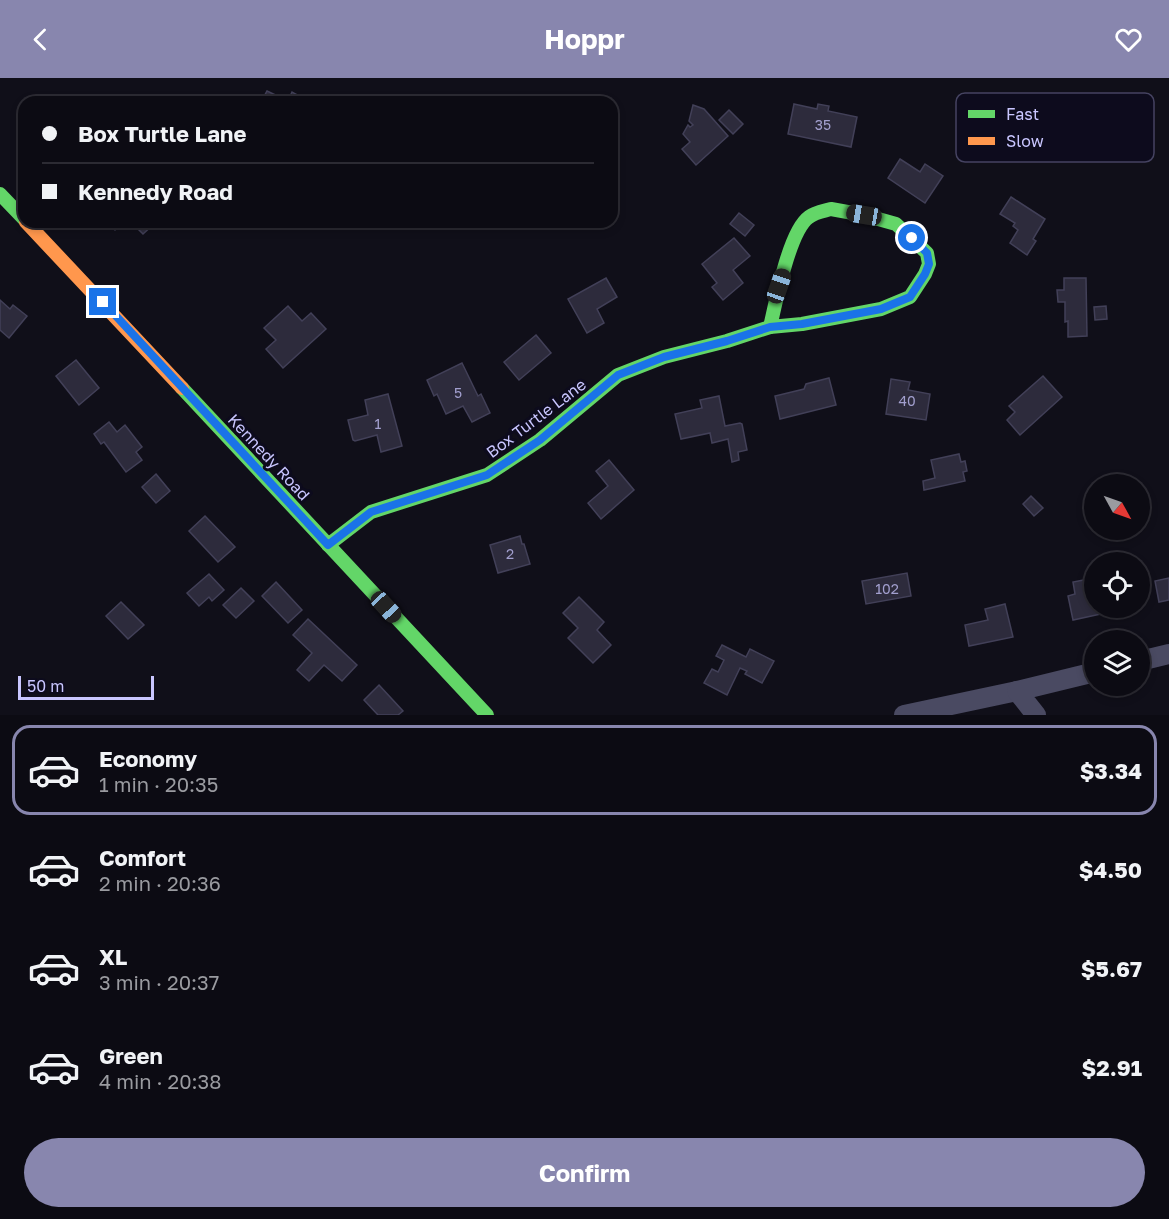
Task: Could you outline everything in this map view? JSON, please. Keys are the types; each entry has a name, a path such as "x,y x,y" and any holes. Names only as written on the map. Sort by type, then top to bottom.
{"street":[{"name":"Kennedy Road","path":"0,194 18,213"},
{"name":"Box Turtle Lane","path":"328,545 371,512 487,475 540,440 618,375 664,357 770,327 802,324 881,309 910,297 929,264 927,253 896,224 831,209 807,217 796,233 779,286 770,327"},
{"name":"Kennedy Road","path":"32,228 488,715"},
{"path":"1150,659 1169,654"},
{"path":"904,715 1017,692 1084,675"},
{"path":"1017,692 1036,715"}],"building":[{"path":"267,91 278,96 264,96"},
{"path":"794,104 817,109 818,104 829,106 828,111 857,117 851,147 788,134"},
{"path":"693,105 704,109 728,136 696,165 682,149 690,142 683,134 688,125 690,127 693,125 689,121"},
{"path":"729,110 743,124 733,134 719,120"},
{"path":"900,159 920,172 925,164 943,176 925,203 888,178"},
{"path":"1011,197 1045,219 1027,255 1010,243 1018,230 1013,226 1015,223 1000,214"},
{"path":"739,213 754,225 745,236 730,224"},
{"path":"137,228 150,228 143,234"},
{"path":"734,238 750,256 733,270 743,283 723,300 712,287 717,283 702,264"},
{"path":"606,278 617,297 597,309 604,323 587,333 568,299"},
{"path":"1064,278 1086,278 1087,336 1068,337 1065,302 1058,302 1057,290 1064,290"},
{"path":"0,300 10,309 13,305 27,316 9,338 0,330"},
{"path":"288,306 302,321 311,313 326,329 283,368 266,349 276,340 264,328"},
{"path":"1106,306 1107,319 1095,320 1094,307"},
{"path":"536,335 551,353 519,380 504,362"},
{"path":"76,360 99,388 79,405 56,376"},
{"path":"462,363 478,396 481,394 490,413 472,422 463,406 446,414 437,394 434,396 427,380"},
{"path":"1043,376 1062,397 1020,435 1007,420 1015,412 1009,406"},
{"path":"829,378 836,405 780,419 775,396 804,389 806,384"},
{"path":"891,379 910,382 908,390 930,394 926,420 886,414"},
{"path":"388,394 402,446 381,452 377,435 353,440 348,420 368,415 365,400"},
{"path":"719,396 725,426 742,424 747,450 738,452 739,460 732,462 728,439 712,443 710,433 681,439 675,414 702,408 700,400"},
{"path":"109,422 117,432 125,425 142,447 136,452 142,460 126,472 104,442 101,444 94,434"},
{"path":"959,454 961,462 965,461 967,471 963,472 965,481 924,490 923,481 935,478 931,460"},
{"path":"609,460 634,490 601,519 588,503 608,486 596,471"},
{"path":"156,474 170,491 156,503 142,487"},
{"path":"1031,496 1043,508 1034,516 1023,504"},
{"path":"205,516 235,547 218,562 189,531"},
{"path":"520,536 530,564 498,573 490,545"},
{"path":"907,573 911,596 866,604 862,581"},
{"path":"209,574 224,590 212,601 209,597 199,606 187,593"},
{"path":"1169,578 1169,600 1159,602 1155,581"},
{"path":"1084,580 1084,618 1073,620 1068,596 1075,594 1073,582"},
{"path":"276,582 302,610 288,623 262,596"},
{"path":"241,588 254,601 236,618 223,605"},
{"path":"579,597 604,622 597,630 611,645 593,663 568,638 578,628 563,613"},
{"path":"121,602 144,625 128,639 106,616"},
{"path":"1005,604 1013,637 969,646 965,625 988,620 985,609"},
{"path":"308,619 357,665 342,681 324,665 309,681 297,670 312,653 293,635"},
{"path":"722,645 746,657 750,649 774,661 762,683 745,674 747,671 740,668 727,695 704,683 712,669 718,672 724,660 716,656"},
{"path":"379,685 403,711 398,715 378,715 364,700"}],"traffic: fast":[{"path":"0,194 18,213"},
{"path":"831,209 896,224 927,253 929,264 925,274 910,297 881,309 802,324 770,327 784,268 795,237 809,217 831,209"},
{"path":"328,545 371,512 487,475 540,440 618,375 664,357 770,327"},
{"path":"182,388 487,715"}],"traffic: slow":[{"path":"32,228 182,388"}],"route":[{"path":"103,302 328,545 371,512 487,475 523,453 618,375 664,357 770,327 802,324 881,309 910,297 929,264 927,253 912,238"}]}
